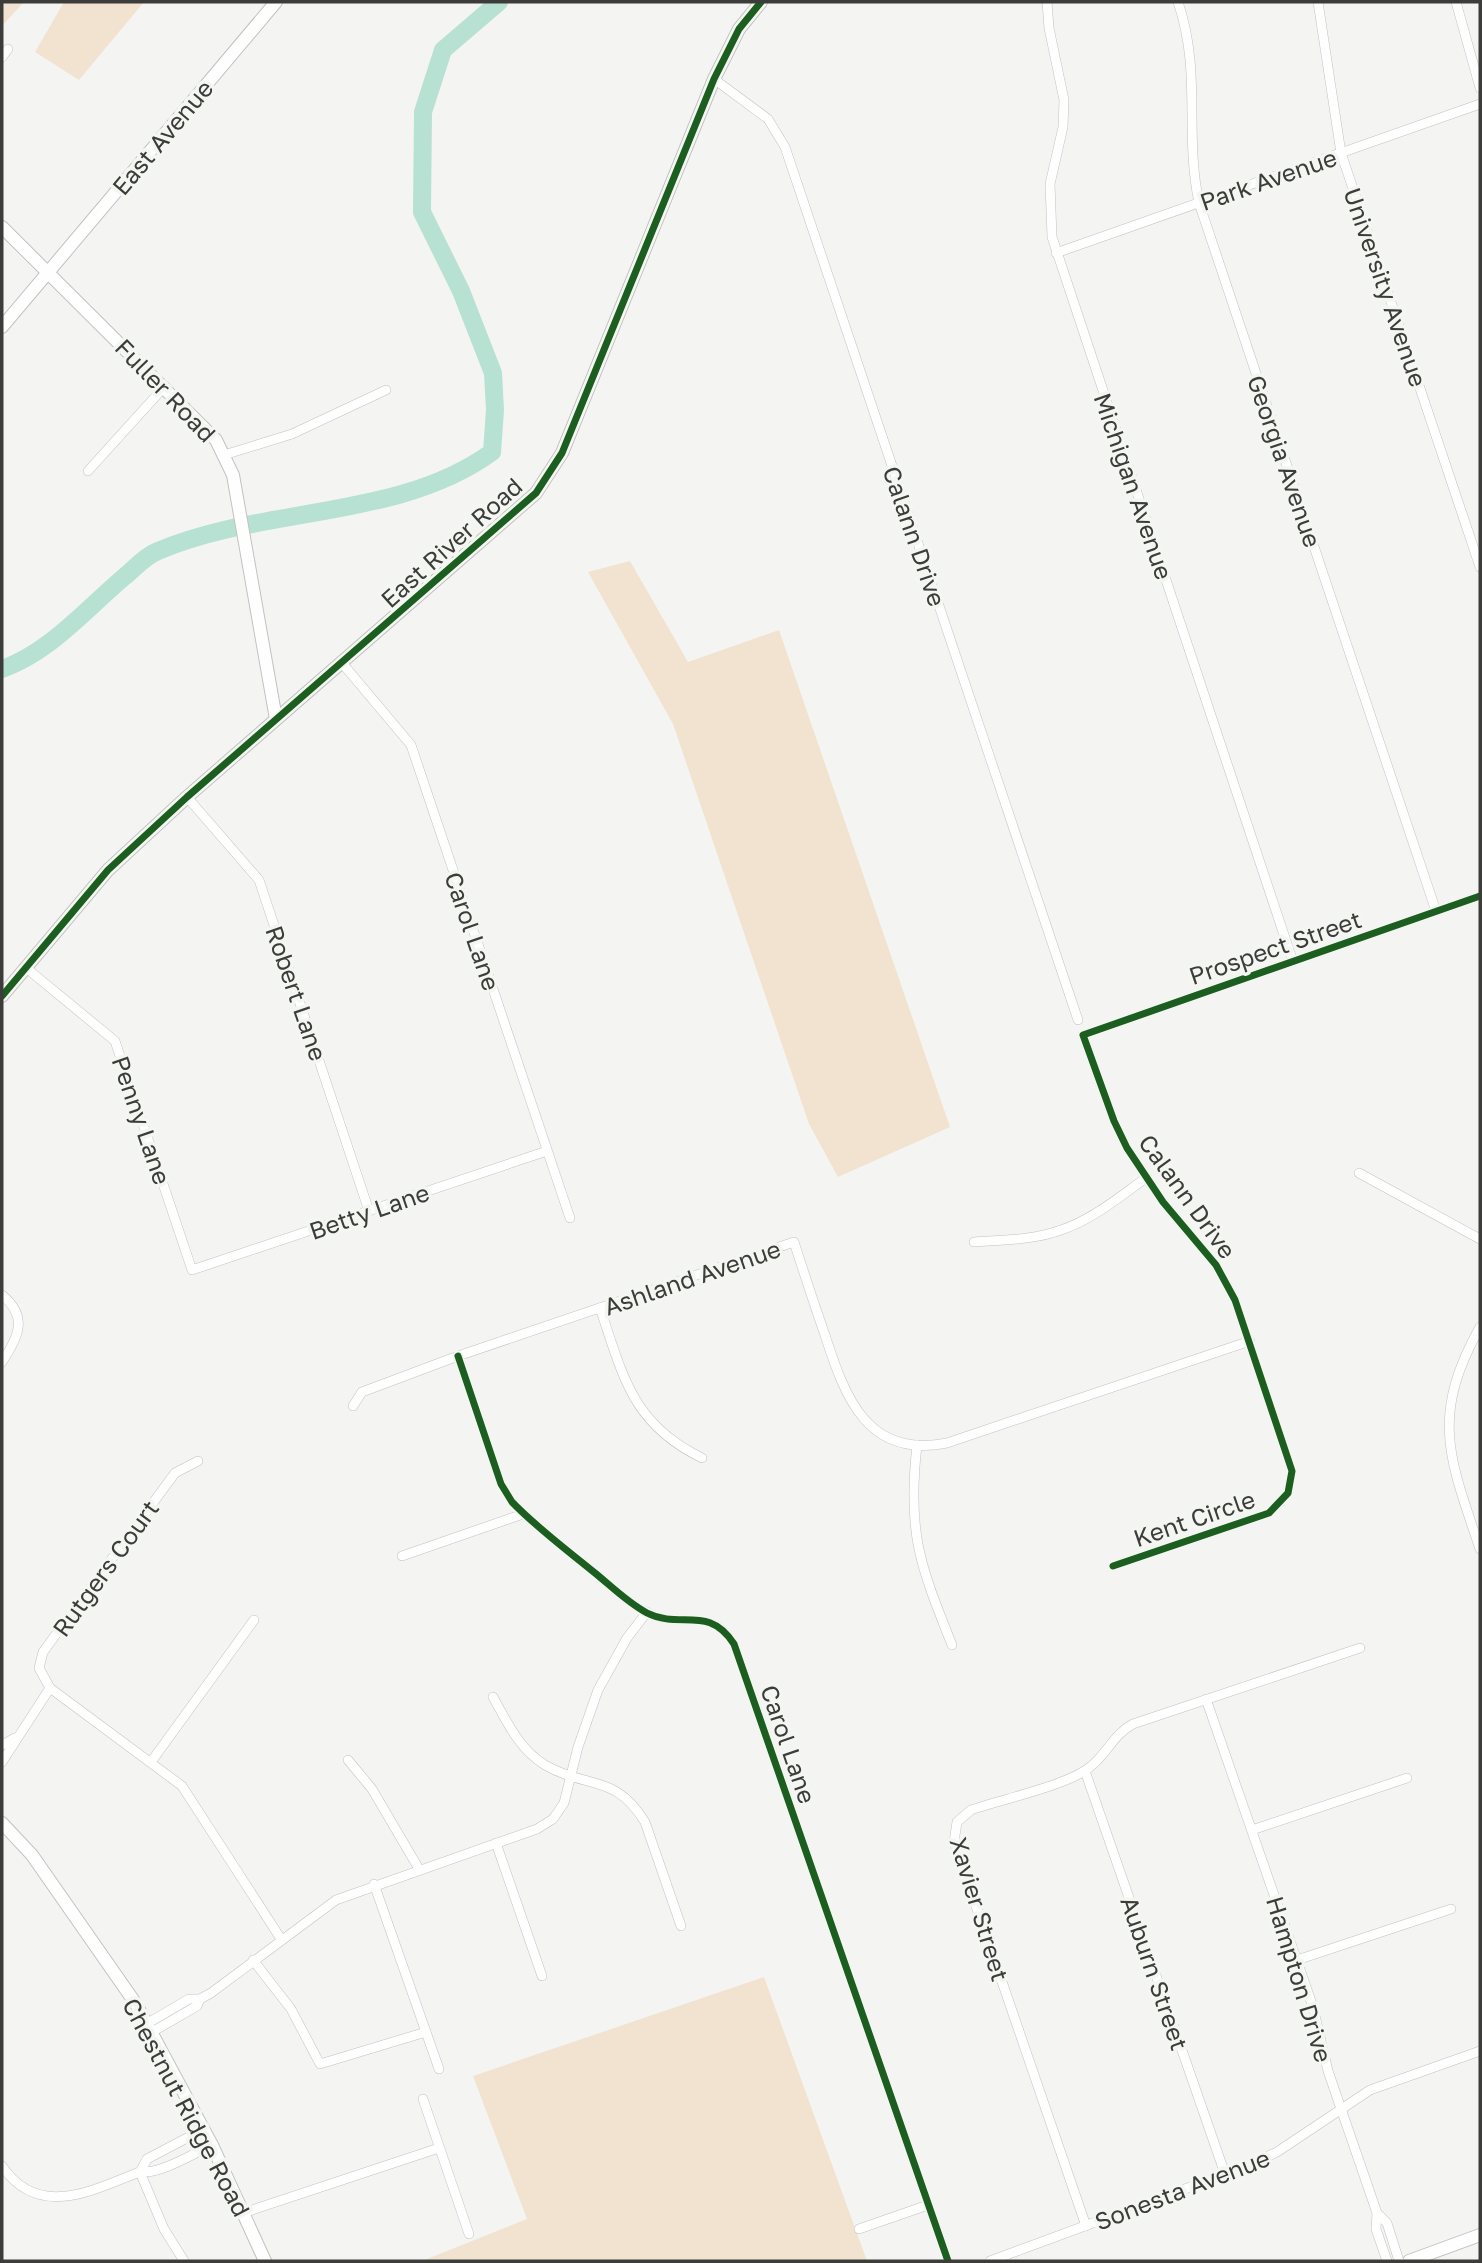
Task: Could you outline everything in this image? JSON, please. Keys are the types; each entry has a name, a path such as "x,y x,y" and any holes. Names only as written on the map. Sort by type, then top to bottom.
{"street":[{"name":"East Avenue","path":"2,327 276,2"},
{"name":"East River Road","path":"2,996 108,870 276,719 520,510 550,474 603,355 714,79 740,29 761,2"},
{"name":"Michigan Avenue","path":"1047,2 1049,28 1064,100 1063,127 1049,200 1056,253 1293,962"},
{"name":"Georgia Avenue","path":"1178,2 1192,54 1191,152 1199,203 1436,912"},
{"name":"University Avenue","path":"1318,2 1341,153 1480,567"},
{"path":"1456,2 1480,88"},
{"name":"Calann Drive","path":"714,79 768,119 785,147 1078,1020"},
{"name":"Park Avenue","path":"1056,253 1480,104"},
{"name":"Fuller Road","path":"2,227 165,386 216,440 233,475 276,719"},
{"path":"88,471 165,386"},
{"path":"224,455 292,434 386,390"},
{"name":"Carol Lane","path":"342,663 411,745 570,1218"},
{"name":"Robert Lane","path":"187,797 259,880 369,1210"},
{"name":"Prospect Street","path":"1083,1035 1480,896"},
{"name":"Penny Lane","path":"25,967 115,1041 192,1270"},
{"name":"Calann Drive","path":"1083,1035 1114,1121 1146,1178 1216,1265 1235,1300 1290,1459"},
{"name":"Betty Lane","path":"192,1270 547,1151"},
{"path":"1359,1173 1480,1239"},
{"path":"974,1242 1037,1237 1060,1231 1091,1216 1146,1178"},
{"name":"Ashland Avenue","path":"353,1406 362,1392 458,1356 793,1242 847,1399 861,1418 879,1432 916,1445 958,1439 1250,1341"},
{"path":"2,1295 15,1309 20,1322 17,1339 2,1362"},
{"path":"600,1308 623,1376 638,1407 670,1440 702,1458"},
{"path":"1480,1327 1457,1374 1448,1430 1454,1471 1480,1549"},
{"name":"Carol Lane","path":"458,1356 501,1484 523,1514 646,1612 664,1618 712,1622 722,1629 734,1644 948,2261"},
{"path":"916,1445 912,1498 915,1537 924,1575 952,1645"},
{"name":"Kent Circle","path":"1113,1566 1269,1513 1288,1493 1292,1478 1290,1459"},
{"name":"Rutgers Court","path":"50,1688 39,1668 43,1652 175,1473 198,1461"},
{"path":"402,1556 523,1514"},
{"path":"150,2027 197,2006 200,1999 336,1900 374,1884 537,1829 553,1819 564,1803 598,1690 627,1638 646,1612"},
{"path":"151,1762 254,1620"},
{"name":"Xavier Street","path":"1086,2226 953,1835 957,1822 967,1812 1085,1771 1125,1728 1360,1648"},
{"path":"2,1762 15,1738 50,1688 171,1776 192,1798 281,1939"},
{"path":"493,1697 527,1750 545,1765 608,1786 638,1810 645,1822 681,1926"},
{"name":"Hampton Drive","path":"1206,1699 1297,1960 1340,2109 1377,2213 1376,2229 1387,2261"},
{"path":"2,1745 15,1738"},
{"path":"348,1760 372,1789 419,1869"},
{"name":"Auburn Street","path":"1085,1771 1224,2174"},
{"path":"1252,1829 1407,1779"},
{"name":"Chestnut Ridge Road","path":"2,1823 32,1855 150,2027 212,2145 265,2261"},
{"path":"496,1843 542,1976"},
{"path":"374,1884 439,2070"},
{"path":"1297,1960 1451,1909"},
{"path":"253,1961 291,2009 320,2064 426,2032"},
{"name":"Sonesta Avenue","path":"990,2261 1277,2152 1340,2109 1387,2082 1480,2051"},
{"path":"423,2099 469,2234"},
{"path":"140,2172 147,2159 204,2129"},
{"path":"2,2166 23,2187 58,2197 82,2194 140,2172 154,2171 212,2145"},
{"path":"243,2213 439,2148"},
{"path":"140,2172 164,2229 184,2261"},
{"path":"859,2229 928,2205"},
{"path":"1377,2213 1387,2223 1399,2261"},
{"path":"1409,2261 1480,2235"}],"shaded area":[{"path":"2,2 24,2 2,26"},
{"path":"64,2 144,2 79,80 35,52"},
{"path":"630,561 688,662 779,630 950,1127 838,1177 809,1124 673,724 588,572"},
{"path":"764,1977 867,2261 422,2261 527,2219 473,2076"}],"waterway":[{"path":"2,669 19,662 51,641 140,562 158,551 241,526 330,510 415,490 455,474 492,452 495,410 493,373 461,291 422,212 423,112 443,50 499,2"}],"cycle path":[{"path":"2,996 108,870 187,797 536,493 562,453 714,79 739,29 761,2"},
{"path":"1113,1566 1269,1513 1288,1493 1292,1471 1235,1300 1216,1265 1163,1202 1127,1148 1114,1121 1083,1035 1480,896"},
{"path":"458,1356 501,1484 512,1502 552,1539 640,1609 659,1618 704,1621 724,1632 734,1644 948,2261"}]}
